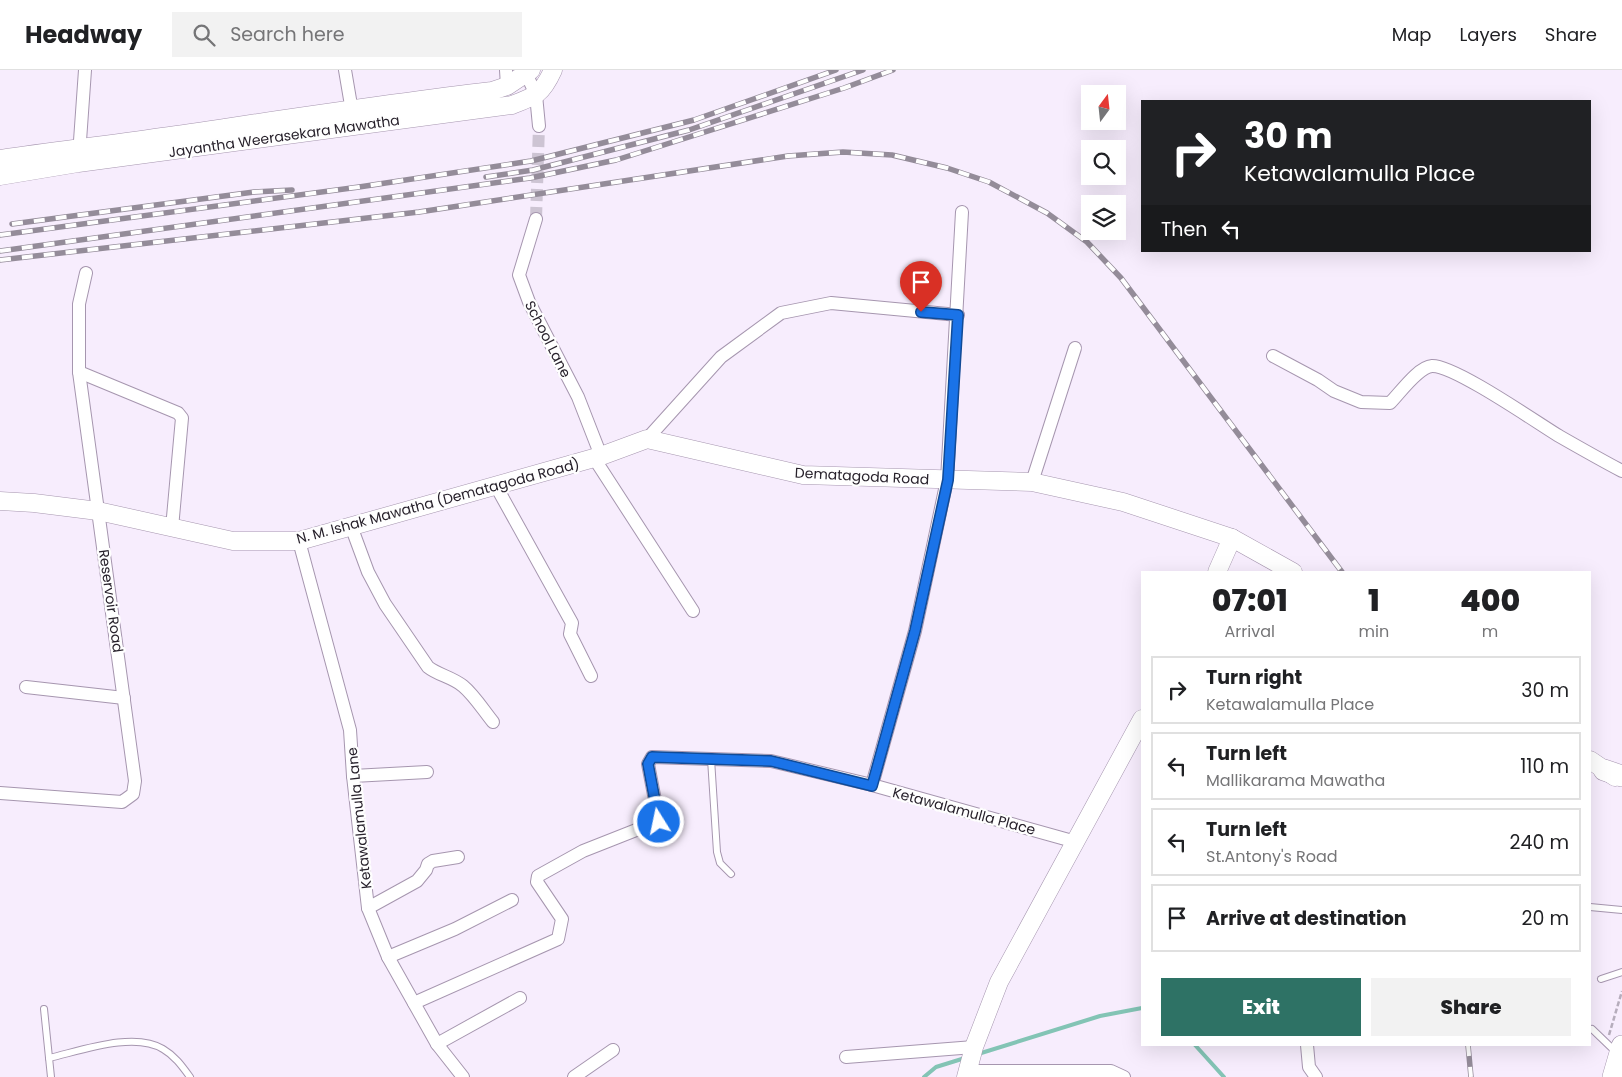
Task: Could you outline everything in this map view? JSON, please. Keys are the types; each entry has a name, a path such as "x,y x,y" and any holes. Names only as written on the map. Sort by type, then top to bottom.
{"highway":[{"path":"1613,1077 1621,1051"}],"main road":[{"path":"536,96 549,79 553,70"},
{"name":"Jayantha Weerasekara Mawatha","path":"426,107 492,91 507,78 532,71"},
{"path":"532,71 536,96"},
{"name":"Jayantha Weerasekara Mawatha","path":"0,176 79,155 160,137 353,117 426,107 512,104 536,96"},
{"name":"Jayantha Weerasekara Mawatha","path":"0,158 79,155"},
{"path":"598,457 647,439"},
{"name":"Dematagoda Road","path":"647,439 803,475 1032,482 1123,502 1232,538 1291,571"},
{"name":"N. M. Ishak Mawatha (Dematagoda Road)","path":"0,501 98,511 232,540 299,541 598,457"},
{"path":"1217,571 1232,538"},
{"path":"970,1061 998,982 1141,721"}],"street":[{"path":"79,155 85,70"},
{"path":"345,70 353,117"},
{"path":"536,96 539,126"},
{"path":"872,786 915,631 948,480 962,212"},
{"name":"School Lane","path":"536,220 519,275 529,302 578,397 598,457 692,612"},
{"name":"Reservoir Road","path":"0,793 122,802 133,794 135,781 79,372 79,304 86,272"},
{"path":"647,439 721,357 781,313 831,303 958,315"},
{"path":"1032,482 1075,348"},
{"path":"1273,356 1318,380 1334,391 1361,402 1390,404 1417,373 1432,366 1450,371 1622,471"},
{"path":"79,372 178,413 182,418 172,528"},
{"path":"496,486 572,623 570,634 591,676"},
{"path":"350,526 368,572 381,596 428,667 435,673 464,686 493,722"},
{"name":"Ketawalamulla Lane","path":"299,541 350,730 352,776 368,908 388,957 437,1044 457,1074"},
{"path":"26,687 124,698"},
{"name":"Ketawalamulla Place","path":"414,1003 558,938 562,919 537,882 538,876 583,851 659,822 648,764 652,757 771,761 872,786 1076,842"},
{"path":"352,776 427,772"},
{"path":"368,908 417,881 426,870 428,864 433,860 458,857"},
{"path":"388,957 455,929 512,900"},
{"path":"437,1044 520,998"},
{"path":"1307,1046 1309,1066 1316,1077"},
{"path":"574,1077 613,1050"},
{"path":"846,1057 970,1061 1111,1071 1124,1077"}],"lane":[{"path":"711,759 717,852 720,863 731,874"},
{"path":"1591,907 1622,910"},
{"path":"1600,979 1622,972"},
{"path":"44,1009 51,1077"},
{"path":"1592,1029 1621,1051"},
{"path":"49,1058 114,1043 142,1042 162,1048 176,1059 190,1077"}],"waterway":[{"path":"978,1054 1100,1016 1141,1008"},
{"path":"1196,1046 1224,1077"},
{"path":"924,1077 936,1067 965,1058"}],"tunnel":[{"path":"536,219 539,126"}],"railway":[{"path":"0,235 359,187 531,161 694,120 836,70"},
{"path":"486,177 533,170 689,130 863,70"},
{"path":"0,251 530,178 616,160 844,88 893,70"},
{"path":"0,260 419,212 788,156 843,152 892,155 947,168 989,182 1047,213 1087,242 1121,278 1341,571"},
{"path":"12,224 254,192 292,190"},
{"path":"1468,1046 1471,1077"}],"route":[{"path":"659,822 648,764 652,757 771,761 872,786 915,631 948,480 958,315 921,312"}]}
